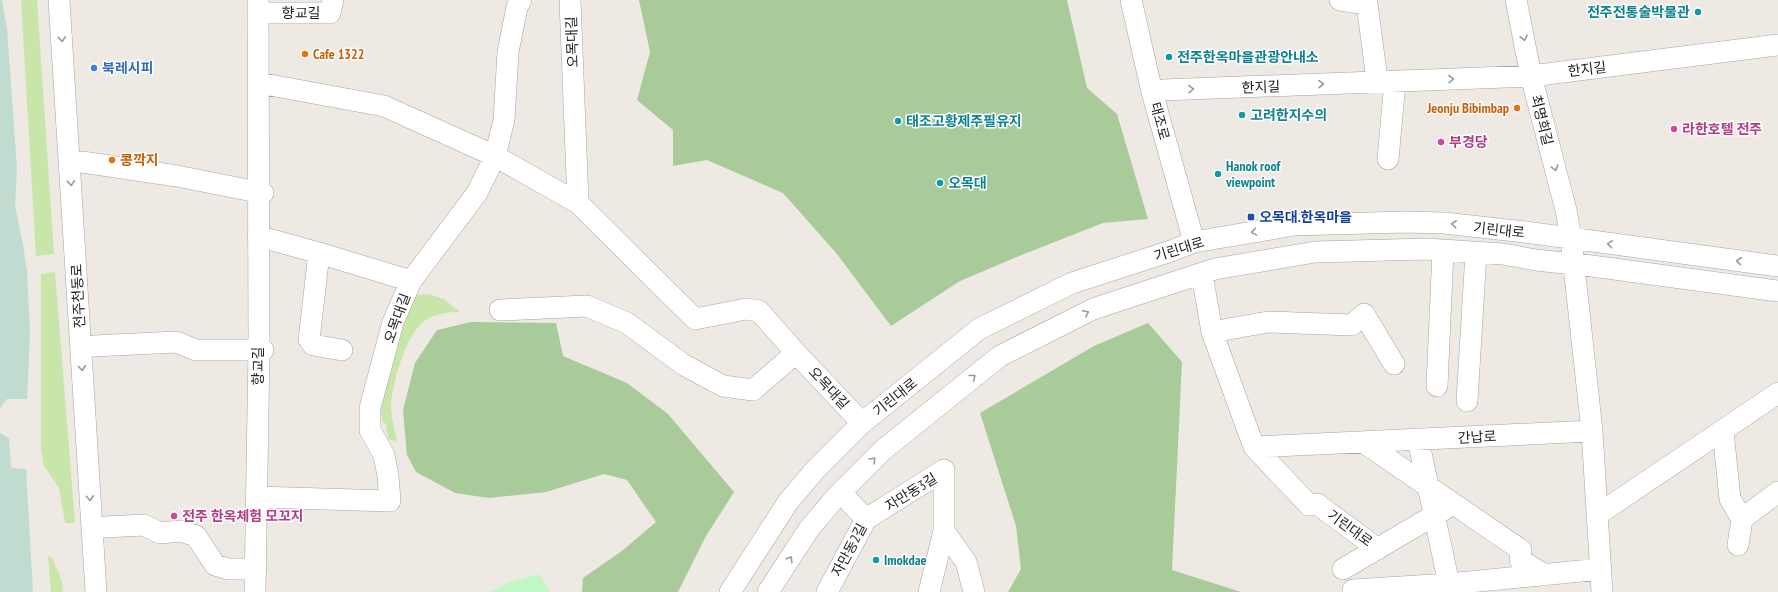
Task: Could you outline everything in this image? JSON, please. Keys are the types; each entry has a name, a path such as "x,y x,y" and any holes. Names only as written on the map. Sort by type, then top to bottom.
{"street":[{"name":"전주천동로","path":"60,0 96,592"},
{"name":"향교길","path":"256,592 261,350 258,236 261,192 258,6 330,13 333,0"},
{"name":"오목대길","path":"257,496 390,501 388,476 384,455 370,430 370,408 393,322 411,281 477,193 496,156 504,120 508,52 517,7 521,0"},
{"name":"오목대길","path":"570,0 578,203"},
{"name":"태조로","path":"1131,0 1152,92 1194,242"},
{"path":"1340,0 1367,4 1376,72"},
{"name":"최명희길","path":"1516,0 1531,76 1566,210 1571,239"},
{"name":"한지길","path":"1152,92 1162,90 1531,76 1778,45"},
{"path":"1388,159 1395,82"},
{"path":"259,83 384,106 496,156"},
{"name":"오목대길","path":"496,156 578,203 695,319 746,309 759,311 862,423"},
{"path":"82,162 177,176 261,192"},
{"name":"기린대로","path":"730,592 788,502 815,470 862,423 979,329 1072,283 1194,242 1294,225 1405,222 1444,224 1525,232 1778,266"},
{"path":"258,236 411,281"},
{"path":"1571,239 1592,431 1602,592"},
{"name":"기린대로","path":"768,592 809,529 841,493 883,450 1000,356 1093,309 1215,269 1315,252 1426,249 1503,254 1778,291"},
{"path":"1437,386 1443,251"},
{"path":"319,253 308,340 313,345 342,350"},
{"name":"기린대로","path":"1467,401 1476,253"},
{"name":"기린대로","path":"1202,274 1212,332 1254,447 1309,505 1317,504 1378,548"},
{"path":"500,310 587,306 627,323 684,365 723,386 753,390 796,353"},
{"path":"1212,332 1268,322 1352,325 1364,314 1394,364"},
{"name":"전주천동로","path":"94,346 176,342 196,350 261,350"},
{"path":"1597,515 1778,393"},
{"name":"간납로","path":"1254,447 1592,431"},
{"path":"1723,431 1730,499 1742,519 1738,546"},
{"path":"1418,439 1449,584"},
{"path":"1363,442 1521,550 1520,560 1545,575"},
{"name":"자만동3길","path":"866,519 944,470 944,531 929,592"},
{"path":"1742,519 1778,492"},
{"name":"자만동2길","path":"827,592 866,519 841,493"},
{"path":"1342,570 1454,504"},
{"path":"105,527 144,525 160,533 181,531 196,536 215,564 228,569 256,569"},
{"path":"944,531 966,562 974,592"},
{"path":"1353,590 1449,584 1600,569"}],"green space":[{"path":"0,0 2,0 7,28 17,168 15,206 27,271 30,331 27,399 7,399 0,408"},
{"path":"21,0 37,0 54,254 36,256"},
{"path":"639,0 1067,0 1087,88 1117,114 1148,219 1103,223 1019,256 960,281 891,326 837,254 783,193 707,160 673,166 673,130 637,100 650,52"},
{"path":"55,272 75,523 65,523 59,488 44,466 41,449 41,274"},
{"path":"428,294 444,299 460,312 445,313 430,317 422,323 410,340 400,363 393,388 391,413 397,442 388,439 386,424 382,421 381,406 396,336 416,295"},
{"path":"471,322 556,323 563,356 627,383 668,414 734,492 706,536 678,592 582,592 583,578 622,551 656,522 627,480 604,474 546,492 489,498 455,493 416,472 407,455 403,410 415,363 437,330"},
{"path":"1148,323 1182,362 1172,570 1241,592 1008,592 1021,569 1016,526 980,413 1094,346"},
{"path":"0,433 9,438 11,468 26,469 33,592 0,592"},
{"path":"48,556 52,558 62,581 63,592 51,592"},
{"path":"539,574 550,592 490,592 508,583"}],"place":[{"name":"전주전통술박물관","path":"1698,12"},
{"name":"Cafe 1322","path":"305,54"},
{"name":"전주한옥마을관광안내소","path":"1169,57"},
{"name":"북레시피","path":"94,68"},
{"name":"Jeonju Bibimbap","path":"1517,108"},
{"name":"고려한지수의","path":"1242,115"},
{"name":"태조고황제주필유지","path":"898,121"},
{"name":"라한호텔 전주","path":"1674,129"},
{"name":"부경당","path":"1441,142"},
{"name":"콩깍지","path":"112,160"},
{"name":"Hanok roof viewpoint","path":"1218,174"},
{"name":"오목대","path":"940,183"},
{"name":"오목대.한옥마을","path":"1251,217"},
{"name":"전주 한옥체험 모꼬지","path":"174,516"},
{"name":"Imokdae","path":"876,560"}]}
